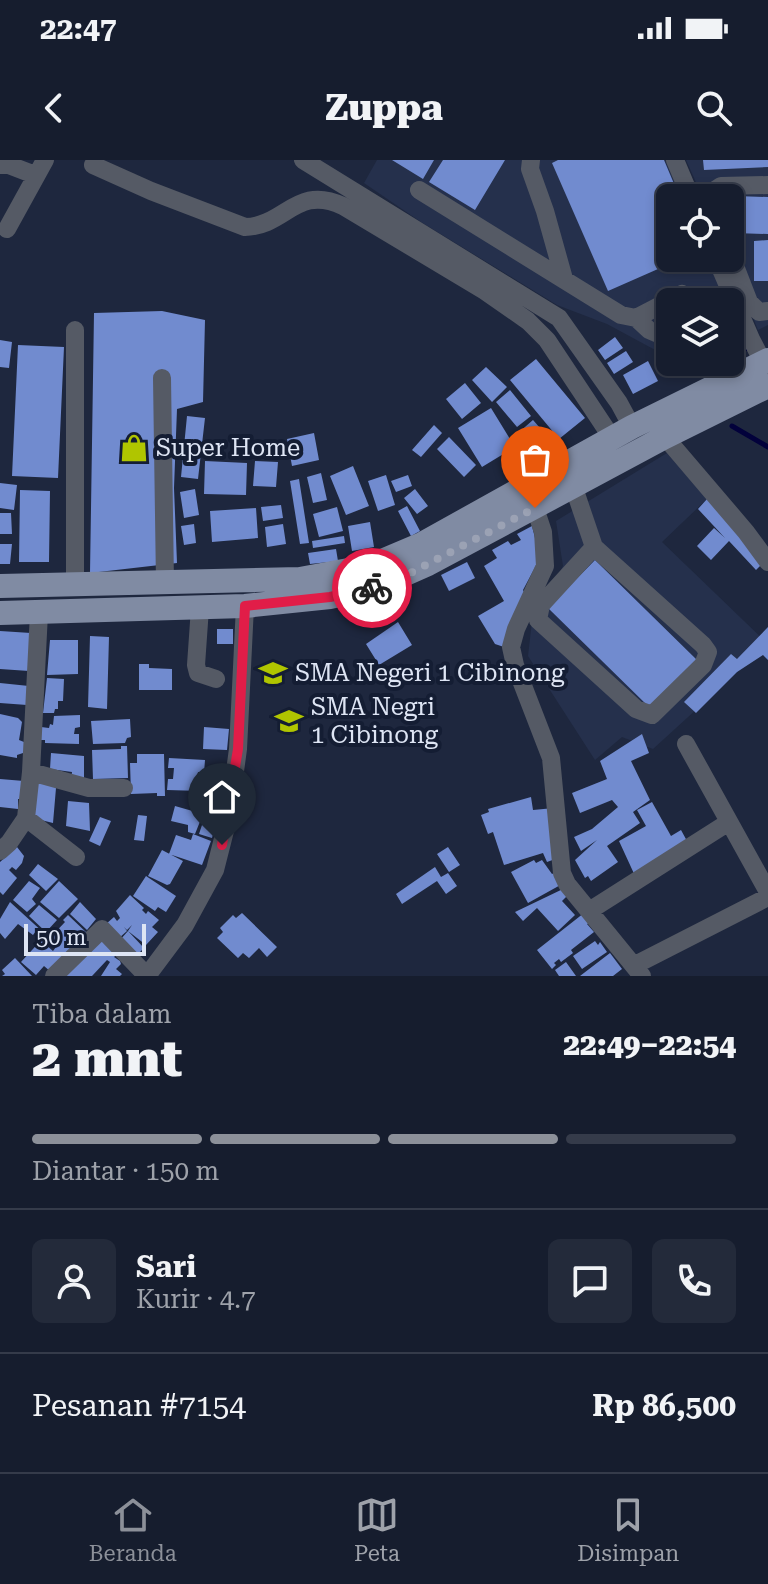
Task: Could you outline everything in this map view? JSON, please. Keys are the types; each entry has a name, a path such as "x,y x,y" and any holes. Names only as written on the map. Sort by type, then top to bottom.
{"main road":[{"path":"0,613 245,606 330,597 376,587 401,578 665,437 762,362"},
{"path":"0,586 300,579 370,566 422,544 622,432 706,376"}],"street":[{"path":"303,160 559,318 611,391 622,432"},
{"path":"531,160 530,169 564,279"},
{"path":"675,160 685,184"},
{"path":"0,165 40,168 7,215"},
{"path":"93,165 245,227 259,225 309,199 324,198 343,206 485,291 528,321 622,432"},
{"path":"744,186 768,185"},
{"path":"419,190 605,307 636,318 656,333"},
{"path":"722,272 762,362"},
{"path":"737,272 749,302 759,312 768,311"},
{"path":"636,318 656,307"},
{"path":"75,330 75,585"},
{"path":"162,378 165,583"},
{"path":"665,437 768,562"},
{"path":"573,485 594,547 708,652 703,665 652,715 636,709 538,620 541,605 594,547"},
{"path":"535,508 543,532 545,566 516,629 512,655 551,758 562,873 567,884 639,971 768,894 686,744"},
{"path":"54,976 102,929 147,976 185,925 215,870 235,774 245,606"},
{"path":"200,608 196,665 198,673 216,679"},
{"path":"1,851 26,818 39,613"},
{"path":"31,772 89,788 124,788"},
{"path":"26,818 76,857"},
{"path":"589,911 729,822"}],"shaded area":[{"path":"377,160 672,160 682,184 656,184 656,272 719,272 725,288 656,288 656,350 607,324 557,305 421,222 364,183"},
{"path":"686,160 768,160 768,325 758,330 744,288 741,288 735,272 744,272 744,184 697,184"},
{"path":"667,453 707,499 662,542 768,644 653,749 622,737 595,760 528,656 532,621 563,566 556,521"}],"building":[{"path":"392,160 434,160 423,179"},
{"path":"443,160 505,160 475,210 429,182"},
{"path":"558,160 664,160 674,184 656,184 656,270 608,291 552,163"},
{"path":"703,160 768,160 768,167 704,170"},
{"path":"744,196 768,197 768,234 744,233"},
{"path":"768,240 768,281 754,281 754,241"},
{"name":"Super Home","path":"162,311 205,320 203,402 177,409 174,488 177,563 90,573 94,313"},
{"path":"615,337 623,348 605,360 598,350"},
{"path":"0,340 12,342 9,368 0,367"},
{"path":"18,345 64,347 58,478 12,476"},
{"path":"626,351 633,362 614,374 607,363"},
{"path":"536,359 585,418 559,439 510,380"},
{"path":"648,361 658,381 633,394 623,375"},
{"path":"486,367 507,387 492,402 472,380"},
{"path":"465,383 481,403 462,419 446,399"},
{"path":"510,390 531,416 517,427 496,402"},
{"path":"491,408 515,447 482,467 458,428"},
{"path":"187,416 205,418 198,479 181,477"},
{"path":"533,420 555,445 540,458 518,433"},
{"path":"434,425 442,433 421,457 412,450"},
{"path":"314,433 319,460 292,466 287,439"},
{"path":"449,437 476,465 464,477 437,449"},
{"path":"205,461 247,463 246,495 204,494"},
{"path":"255,461 278,462 276,487 253,486"},
{"path":"353,466 369,506 346,515 330,476"},
{"path":"321,473 327,500 313,503 307,477"},
{"path":"386,475 395,505 378,511 368,481"},
{"path":"408,475 412,486 396,492 391,481"},
{"path":"299,479 309,543 300,544 290,481"},
{"path":"0,483 17,485 14,510 0,508"},
{"path":"195,489 199,515 184,518 180,492"},
{"path":"415,489 428,506 417,514 404,498"},
{"path":"20,490 50,491 49,562 19,562"},
{"path":"707,499 766,560 756,570 729,541 711,560 697,546 714,528 725,538 698,509"},
{"path":"281,505 283,518 263,521 261,507"},
{"path":"407,506 420,531 411,536 398,511"},
{"path":"337,507 343,531 319,537 313,514"},
{"path":"256,508 258,538 212,542 210,511"},
{"path":"0,513 11,513 12,534 0,534"},
{"path":"370,522 374,547 352,551 348,526"},
{"path":"194,524 196,543 184,545 181,526"},
{"path":"283,524 286,544 267,547 265,527"},
{"path":"532,526 540,558 523,590 504,647 495,644 478,616 504,601 484,566 497,558 492,550 508,541 511,545 521,540 517,534"},
{"path":"344,536 345,543 313,548 312,541"},
{"path":"0,544 12,544 10,564 0,564"},
{"path":"336,549 338,561 310,564 308,553"},
{"path":"595,560 697,660 650,708 548,608"},
{"path":"467,562 475,578 449,591 441,575"},
{"path":"398,622 412,645 379,665 366,644"},
{"path":"768,627 768,660 763,655 737,672 696,713 684,702 731,654 737,659"},
{"path":"217,629 233,629 233,644 217,644"},
{"path":"0,631 31,633 29,671 0,669"},
{"path":"90,636 109,637 107,709 88,707"},
{"path":"50,640 78,640 78,674 47,675"},
{"path":"139,664 149,664 149,668 172,669 172,690 139,690"},
{"path":"47,678 64,679 63,701 58,701 58,709 54,713 43,713"},
{"path":"0,683 29,686 27,705 0,703"},
{"path":"0,714 22,722 19,740 24,742 26,752 17,755 17,758 0,755"},
{"path":"80,715 80,727 75,728 74,734 79,734 79,744 45,743 45,740 40,740 41,727 53,725 54,716"},
{"path":"130,719 131,737 125,743 93,744 91,721"},
{"path":"204,727 229,729 227,750 203,749"},
{"path":"642,734 649,753 631,761 650,800 633,812 640,823 607,846 618,862 591,881 588,876 585,878 575,860 597,840 581,851 574,837 592,829 618,807 612,800 580,813 572,793 607,779 600,761"},
{"path":"121,746 127,746 128,778 93,779 92,750 121,749"},
{"path":"51,753 84,756 84,781 71,780 72,772 50,769"},
{"path":"137,754 164,754 165,796 157,796 157,793 131,794 130,763 137,763"},
{"path":"169,758 205,760 204,773 198,772 197,777 202,777 201,791 167,790 174,768 168,768"},
{"path":"37,776 56,788 53,823 33,818"},
{"path":"0,779 24,781 23,799 18,799 18,809 0,807"},
{"path":"531,797 533,810 554,808 558,858 547,862 543,853 504,865 493,832 488,834 481,815 489,812 488,809"},
{"path":"68,801 89,803 90,831 66,826"},
{"path":"652,802 671,836 681,830 687,841 636,878 619,841 646,826 637,810"},
{"path":"175,806 203,814 195,834 188,832 188,825 171,821"},
{"path":"138,815 147,816 144,841 134,840"},
{"path":"205,816 217,819 212,838 199,834"},
{"path":"100,817 111,821 100,846 89,841"},
{"path":"193,834 211,841 202,865 169,854 176,835 191,840"},
{"path":"17,847 24,856 22,863 16,870 12,867 9,870 17,878 3,895 0,892 0,862"},
{"path":"448,847 460,865 449,872 437,854"},
{"path":"162,850 183,861 167,885 148,876"},
{"path":"534,860 536,863 542,860 552,874 558,871 564,883 528,903 511,872"},
{"path":"38,864 58,879 46,891 29,875"},
{"path":"435,867 441,877 448,873 457,886 446,894 437,881 402,904 396,894"},
{"path":"146,876 176,896 166,912 158,907 155,911 133,896"},
{"path":"29,881 40,888 32,899 36,904 27,912 13,900"},
{"path":"59,881 78,899 59,918 40,902"},
{"path":"565,888 570,893 562,901 575,915 558,931 537,908 523,921 515,912"},
{"path":"130,895 146,914 148,911 159,920 152,927 158,932 146,945 128,931 132,925 127,930 124,927 127,931 119,938 106,924 114,917 117,921 120,918 116,911"},
{"path":"10,902 45,934 42,937 36,931 33,935 18,924 5,939 0,933 0,919"},
{"path":"80,902 96,919 87,930 70,914"},
{"path":"39,905 57,920 46,932 29,916"},
{"path":"242,913 277,947 267,957 259,948 249,958 243,953 238,958 217,938 223,932 220,928 233,915 236,918"},
{"path":"584,913 591,922 587,924 594,932 571,950 573,953 554,963 556,965 552,969 537,950"},
{"path":"68,915 88,934 51,972 44,966 36,975 21,962 44,937 49,942 46,945 53,951 56,947 48,940"},
{"path":"128,931 144,948 136,956 120,940"},
{"path":"102,936 119,952 114,957 120,961 116,969 122,974 101,976 110,962 107,960 92,976 64,976"},
{"path":"595,941 598,945 600,942 607,952 582,969 573,956"},
{"path":"610,953 622,969 613,976 580,976"},
{"path":"15,958 32,976 2,976 5,974 2,970"},
{"path":"566,962 576,976 559,976 555,970"}],"waterway":[{"path":"744,349 749,347"},
{"path":"732,426 768,447"}],"way so far":[{"path":"372,588 401,578 535,508"}],"place":[{"name":"Super Home","path":"134,448"},
{"name":"SMA Negeri 1 Cibinong","path":"273,673"},
{"name":"SMA Negri 1 Cibinong","path":"289,721"}],"route":[{"path":"222,845 238,749 245,606 303,601 372,588"}]}
